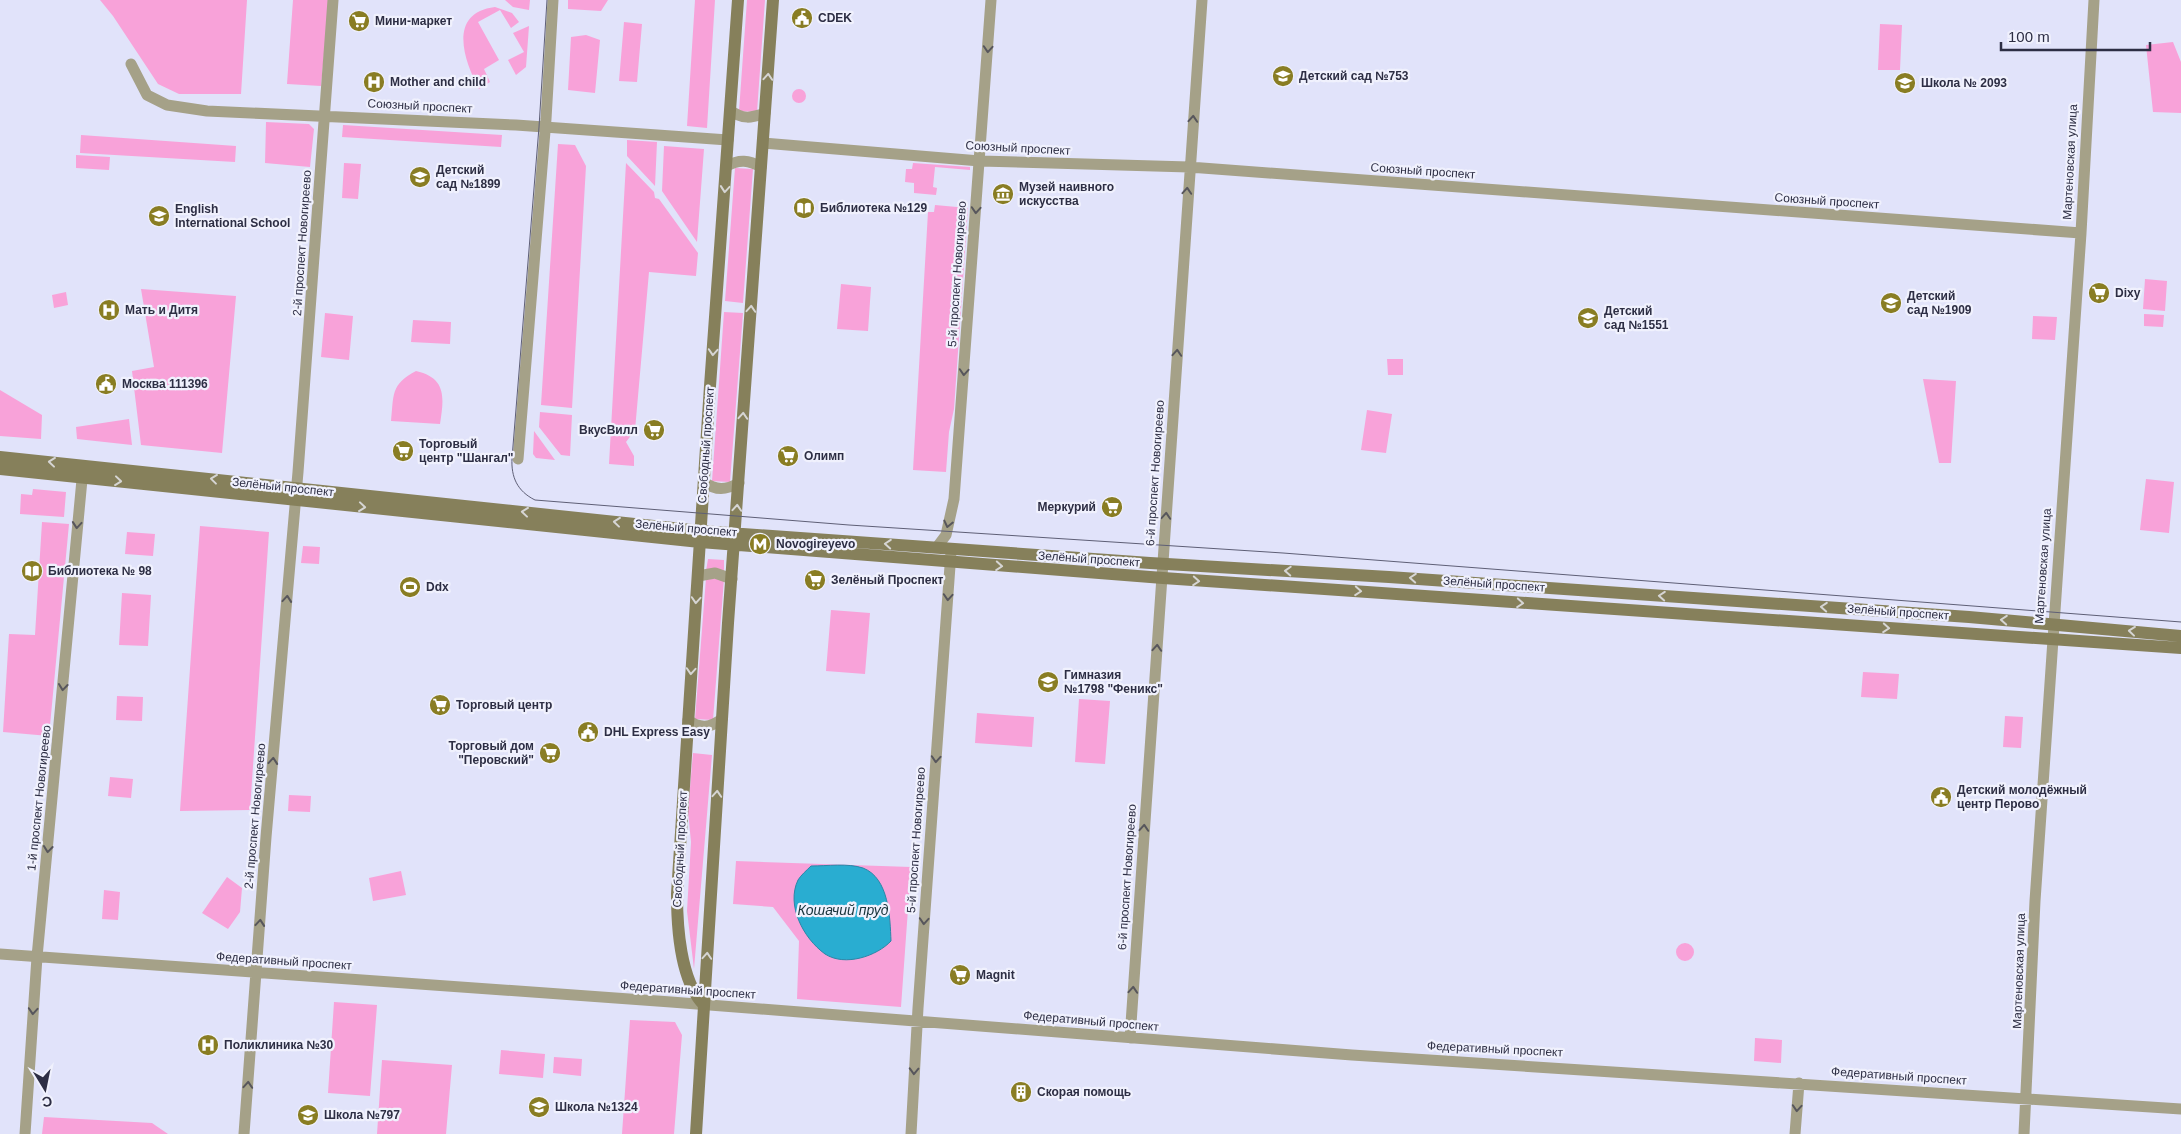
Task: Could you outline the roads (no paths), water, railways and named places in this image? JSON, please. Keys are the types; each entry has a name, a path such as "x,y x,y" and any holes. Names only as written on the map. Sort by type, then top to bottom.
{"main road":[{"name":"Свободный проспект","path":"704,1004 694,991 684,962 677,910 700,536 738,0"},
{"path":"696,1134 722,720 773,0"},
{"name":"Зелёный проспект","path":"0,457 83,471 950,562 2181,648"},
{"name":"Зелёный проспект","path":"0,469 83,471"},
{"name":"Зелёный проспект","path":"735,539 937,547 1163,564 1390,577 2052,623 2181,636"}],"street":[{"name":"2-й проспект Новогиреево","path":"244,1134 296,494 333,0"},
{"path":"518,459 546,128 552,0"},
{"name":"5-й проспект Новогиреево","path":"937,547 946,534 954,499 991,0"},
{"name":"6-й проспект Новогиреево","path":"1130,1038 1202,0"},
{"name":"Мартеновская улица","path":"2024,1134 2035,901 2052,623 2080,233 2094,0"},
{"name":"Союзный проспект","path":"131,64 147,95 167,105 207,110 546,128 728,140"},
{"path":"730,110 738,116 747,118 765,113"},
{"name":"Союзный проспект","path":"763,143 980,161 1189,168 2080,233"},
{"path":"727,166 735,162 744,161 753,162 761,167"},
{"name":"1-й проспект Новогиреево","path":"25,1134 37,957 83,471"},
{"path":"704,482 711,487 720,489 739,483"},
{"name":"5-й проспект Новогиреево","path":"911,1134 916,1022 952,548"},
{"path":"698,576 715,573 732,579"},
{"path":"688,720 696,726 705,727 714,725 722,720"},
{"name":"Федеративный проспект","path":"0,954 704,1004 1130,1038 2181,1109"},
{"path":"1795,1134 1799,1083"}],"water":[{"name":"Кошачий пруд","path":"811,866 851,866 863,868 872,873 883,889 886,899 889,910 891,941 878,951 851,960 833,958 817,947 799,920 794,900 798,880"}],"tram line":[{"path":"547,0 539,127 512,458 516,483 535,500 849,525 1283,553 2181,622"}],"place":[{"name":"CDEK","path":"802,18"},
{"name":"Мини-маркет","path":"359,21"},
{"name":"Детский сад №753","path":"1283,76"},
{"name":"Mother and child","path":"374,82"},
{"name":"Школа № 2093","path":"1905,83"},
{"name":"Детский сад №1899","path":"420,177"},
{"name":"Музей наивного искусства","path":"1003,194"},
{"name":"Библиотека №129","path":"804,208"},
{"name":"English International School","path":"159,216"},
{"name":"Dixy","path":"2099,293"},
{"name":"Детский сад №1909","path":"1891,303"},
{"name":"Мать и Дитя","path":"109,310"},
{"name":"Детский сад №1551","path":"1588,318"},
{"name":"Москва 111396","path":"106,384"},
{"name":"ВкусВилл","path":"654,430"},
{"name":"Торговый центр \"Шангал\"","path":"403,451"},
{"name":"Олимп","path":"788,456"},
{"name":"Меркурий","path":"1112,507"},
{"name":"Novogireyevo","path":"760,544"},
{"name":"Библиотека № 98","path":"32,571"},
{"name":"Зелёный Проспект","path":"815,580"},
{"name":"Ddx","path":"410,587"},
{"name":"Гимназия №1798 \"Феникс\"","path":"1048,682"},
{"name":"Торговый центр","path":"440,705"},
{"name":"DHL Express Easy","path":"588,732"},
{"name":"Торговый дом \"Перовский\"","path":"550,753"},
{"name":"Детский молодёжный центр Перово","path":"1941,797"},
{"name":"Magnit","path":"960,975"},
{"name":"Поликлиника №30","path":"208,1045"},
{"name":"Скорая помощь","path":"1021,1092"},
{"name":"Школа №1324","path":"539,1107"},
{"name":"Школа №797","path":"308,1115"}]}
